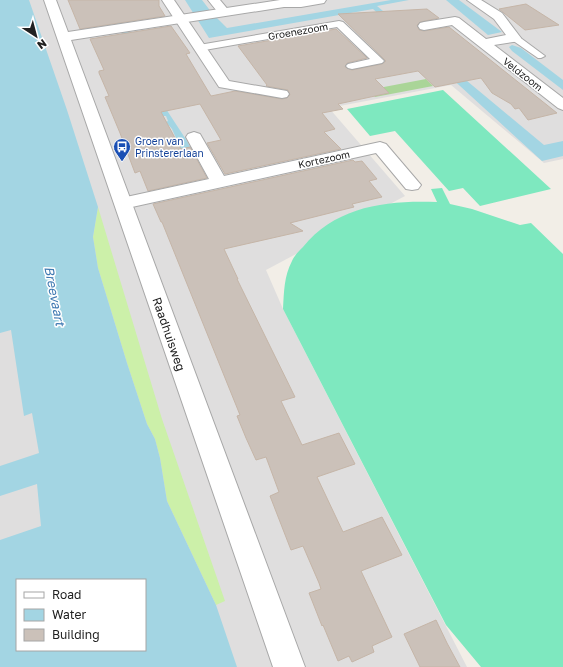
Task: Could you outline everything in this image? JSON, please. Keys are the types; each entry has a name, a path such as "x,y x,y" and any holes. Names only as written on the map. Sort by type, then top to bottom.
{"street":[{"name":"Raadhuisweg","path":"50,0 189,392 290,667"},
{"path":"168,0 224,84 282,94"},
{"path":"214,0 224,12"},
{"path":"62,37 284,3 301,3 320,0"},
{"path":"473,0 498,16 515,38"},
{"path":"494,0 498,16"},
{"name":"Veldzoom","path":"424,26 455,21 563,105"},
{"name":"Groenezoom","path":"200,48 339,24 378,61 352,66"},
{"name":"Veldzoom","path":"484,43 515,38"},
{"path":"194,137 219,182"},
{"name":"Kortezoom","path":"123,203 380,147 412,185"}],"lane":[{"path":"515,38 541,56"}],"shaded area":[{"path":"0,0 563,0 563,159 544,163 451,85 329,108 405,196 266,270 283,309 467,667 0,667"}],"green space":[{"path":"426,79 433,86 375,97 368,90"},
{"path":"443,90 551,189 480,206 463,188 449,191 395,131 370,136 347,109"},
{"path":"442,188 450,204 472,209 520,225 531,223 563,254 563,667 481,667 446,625 283,309 285,284 289,267 295,255 316,233 331,222 364,208 400,202 437,202 431,189"},
{"path":"98,207 162,419 225,601 216,605 167,501 160,458 155,439 147,424 98,268 93,237"}],"water":[{"name":"Breevaart","path":"0,0 29,0 67,110 98,207 93,237 98,268 147,424 155,439 160,458 167,501 216,605 237,667 0,667 0,540 41,526 37,484 0,496 0,466 39,453 32,413 24,416 11,330 0,333"},
{"path":"185,0 202,0 227,28 391,0 409,0 377,6 544,145 563,141 563,156 542,161 373,9 209,38"},
{"path":"446,0 459,0 502,32 488,35"},
{"path":"112,2 123,24 129,31 139,49 168,112 187,141 197,161 187,163 172,129 166,122 168,121 166,116 163,116 126,39 118,27"},
{"path":"512,45 521,48 563,80 563,90 512,51 509,47"}],"building":[{"path":"68,0 159,0 159,6 165,16 80,29"},
{"path":"526,4 559,25 525,30 499,9"},
{"path":"427,9 439,18 420,22 417,25 419,30 424,31 449,27 557,113 528,120 519,108 515,109 511,104 492,93 481,78 435,87 418,71 375,79 389,93 338,104 343,109 322,113 335,129 324,132 341,149 225,174 207,143 221,140 200,104 161,112 181,149 190,147 207,178 148,191 140,171 135,173 105,97 109,96 99,73 99,71 104,70 90,39 171,26 190,53 186,54 211,96 235,91 282,99 287,98 290,95 288,90 266,86 267,85 238,46 336,29 367,58 347,63 345,67 352,70 382,64 386,61 338,14"},
{"path":"353,160 355,162 362,161 377,179 369,181 382,197 352,204 354,207 290,223 303,231 224,249 237,279 295,397 281,401 302,445 339,433 355,464 317,477 343,532 382,517 402,555 361,571 392,637 372,646 374,652 352,662 349,656 338,661 323,625 322,626 309,593 321,589 319,583 303,546 291,550 270,496 279,492 266,457 256,460 246,438 237,416 240,415 162,222 153,204"},
{"path":"436,620 460,667 420,667 404,634"}],"place":[{"name":"Groen van Prinstererlaan","path":"122,162"}]}
